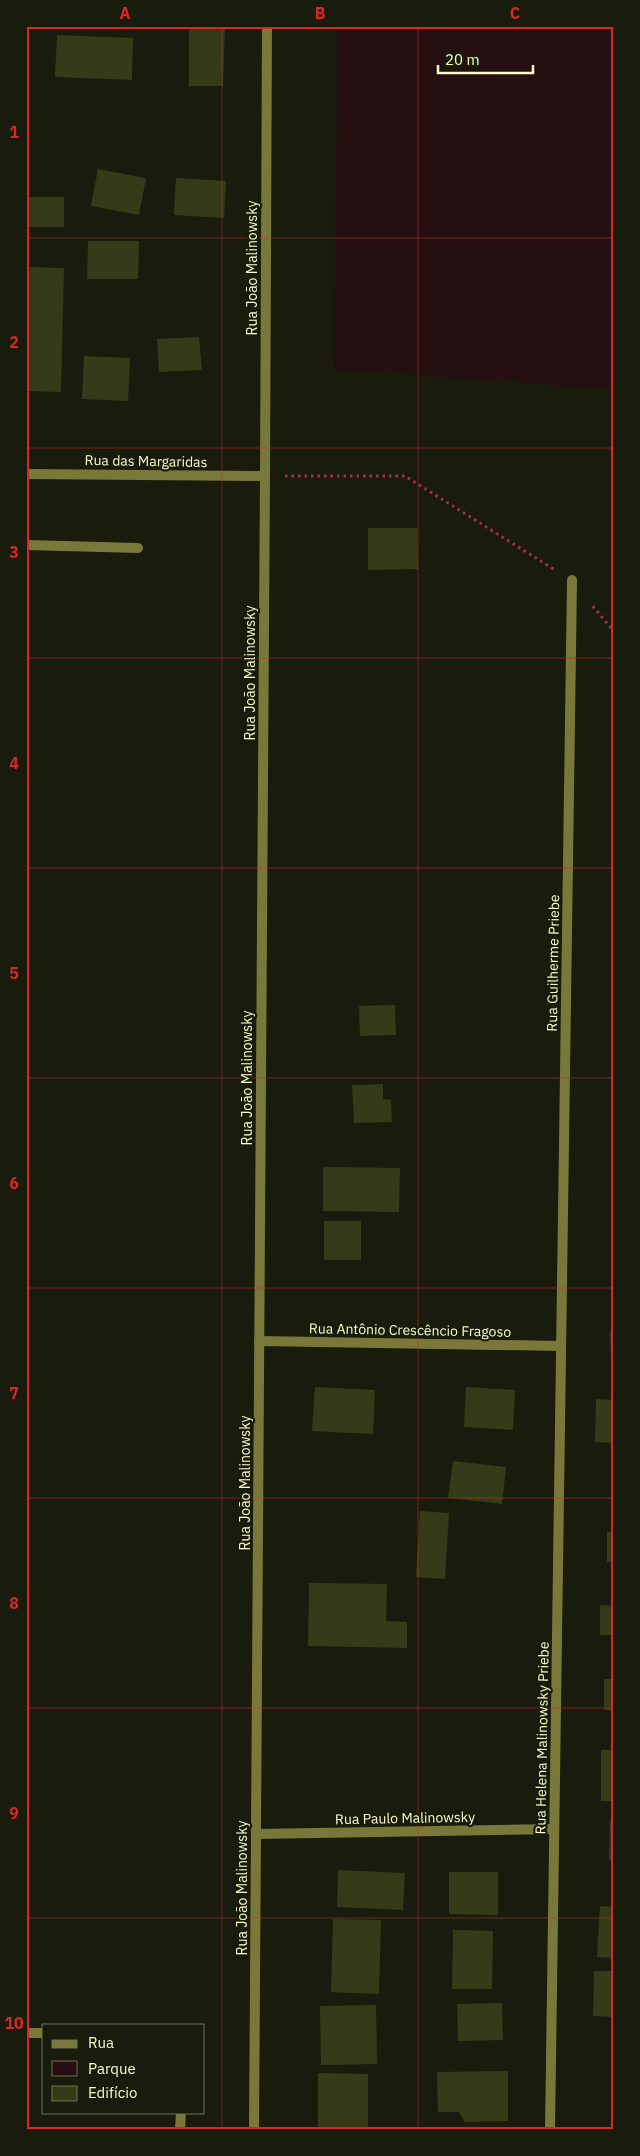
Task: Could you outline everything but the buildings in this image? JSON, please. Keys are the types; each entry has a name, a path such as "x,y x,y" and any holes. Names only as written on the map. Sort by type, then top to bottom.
{"street":[{"name":"Rua João Malinowsky","path":"254,2130 267,26"},
{"name":"Rua das Margaridas","path":"26,474 265,476"},
{"path":"26,545 138,548"},
{"name":"Rua Guilherme Priebe","path":"561,1346 572,580"},
{"name":"Rua Antônio Crescêncio Fragoso","path":"259,1341 561,1346"},
{"name":"Rua Helena Malinowsky Priebe","path":"550,2130 561,1346"},
{"name":"Rua Paulo Malinowsky","path":"256,1834 554,1829"},
{"path":"26,2033 42,2032"},
{"path":"180,2114 180,2130"}],"path":[{"path":"265,476 405,476 572,580 614,632"}],"green space":[{"path":"338,26 614,26 614,389 334,369"}]}
